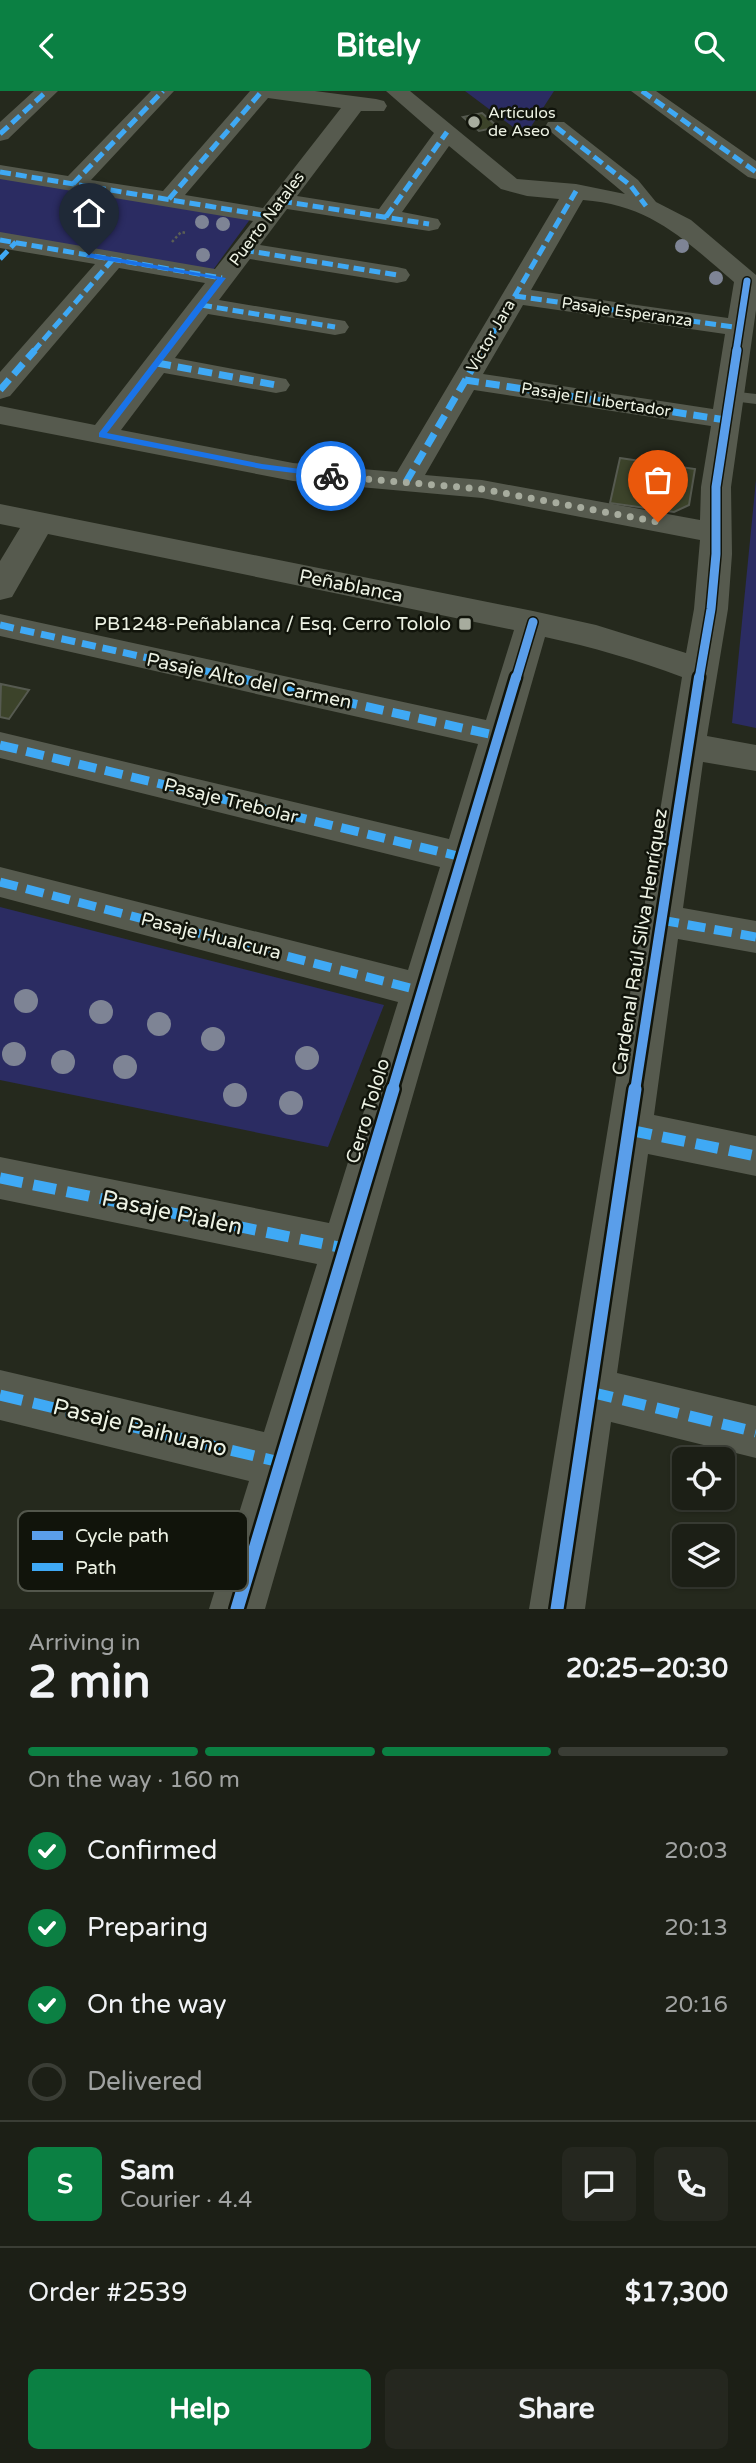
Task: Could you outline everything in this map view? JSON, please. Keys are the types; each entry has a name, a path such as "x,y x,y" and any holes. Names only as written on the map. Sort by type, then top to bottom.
{"street":[{"path":"0,134 47,91"},
{"path":"73,184 163,91"},
{"path":"169,199 262,91"},
{"path":"267,91 355,104 415,106"},
{"path":"397,91 509,184 533,190 576,191 646,206 682,225 751,284"},
{"path":"642,91 756,172"},
{"name":"Puerto Natales","path":"102,435 355,104"},
{"path":"556,127 630,185 646,206"},
{"path":"386,217 447,132"},
{"path":"0,172 169,199 386,217 429,224"},
{"name":"Víctor Jara","path":"406,482 576,191"},
{"path":"5,247 113,259 222,278"},
{"path":"243,250 397,275"},
{"path":"0,390 113,259"},
{"name":"Cardenal Raúl Silva Henríquez","path":"557,1609 687,746 714,586 716,487 738,405 740,328 751,284"},
{"name":"Pasaje Esperanza","path":"514,296 740,328"},
{"path":"201,305 335,327"},
{"path":"157,363 276,385"},
{"name":"Pasaje El Libertador","path":"465,380 738,405"},
{"path":"0,415 293,472 482,489 715,533"},
{"name":"Peñablanca","path":"0,514 533,622 626,644 699,671"},
{"path":"0,589 39,522"},
{"name":"Cerro Tololo","path":"248,1571 533,622"},
{"name":"Pasaje Alto del Carmen","path":"0,625 499,736"},
{"name":"Pasaje Trebolar","path":"0,745 462,857"},
{"path":"687,746 756,758"},
{"name":"Pasaje Hualcura","path":"0,882 422,991"},
{"path":"661,920 756,937"},
{"path":"629,1130 756,1156"},
{"name":"Pasaje Pialen","path":"0,1178 344,1248"},
{"path":"590,1392 756,1432"},
{"name":"Pasaje Paihuano","path":"0,1395 280,1462"},
{"name":"Cerro Tololo","path":"237,1609 242,1591"}],"shaded area":[{"path":"465,91 554,91 525,136"},
{"path":"0,177 251,218 213,270 0,234"},
{"path":"756,480 756,728 732,723"},
{"path":"0,907 384,1005 328,1147 0,1080"}],"building":[{"path":"482,113 498,127 479,131 463,117"},
{"path":"620,458 695,469 689,505 674,512 610,503"},
{"path":"1,684 29,690 9,719 0,717"}],"marked path":[{"path":"0,134 47,91"},
{"path":"73,184 163,91"},
{"path":"169,199 262,91"},
{"path":"642,91 756,172"},
{"path":"556,127 630,185 646,206"},
{"path":"386,217 447,132"},
{"path":"0,172 269,216"},
{"path":"406,482 576,191"},
{"path":"281,201 429,224"},
{"path":"0,240 222,278"},
{"path":"0,259 16,242"},
{"path":"243,250 397,275"},
{"path":"0,390 113,259"},
{"path":"515,296 740,328"},
{"path":"201,305 335,327"},
{"path":"157,363 276,385"},
{"path":"465,380 726,420"},
{"path":"0,625 498,736"},
{"path":"0,745 462,857"},
{"path":"0,882 422,991"},
{"path":"661,920 756,937"},
{"path":"629,1130 756,1156"},
{"path":"0,1178 344,1248"},
{"path":"590,1392 756,1432"},
{"path":"0,1395 280,1462"}],"cycle path":[{"path":"557,1609 687,746 711,609 716,554 716,487 747,281"},
{"path":"248,1572 533,622"},
{"path":"237,1609 242,1591"}],"way so far":[{"path":"331,476 454,485 658,522"}],"place":[{"name":"Artículos de Aseo","path":"474,122"},
{"name":"PB1248-Peñablanca / Esq. Cerro Tololo","path":"465,624"}],"route":[{"path":"89,255 222,278 102,435 293,472 331,476"}]}
